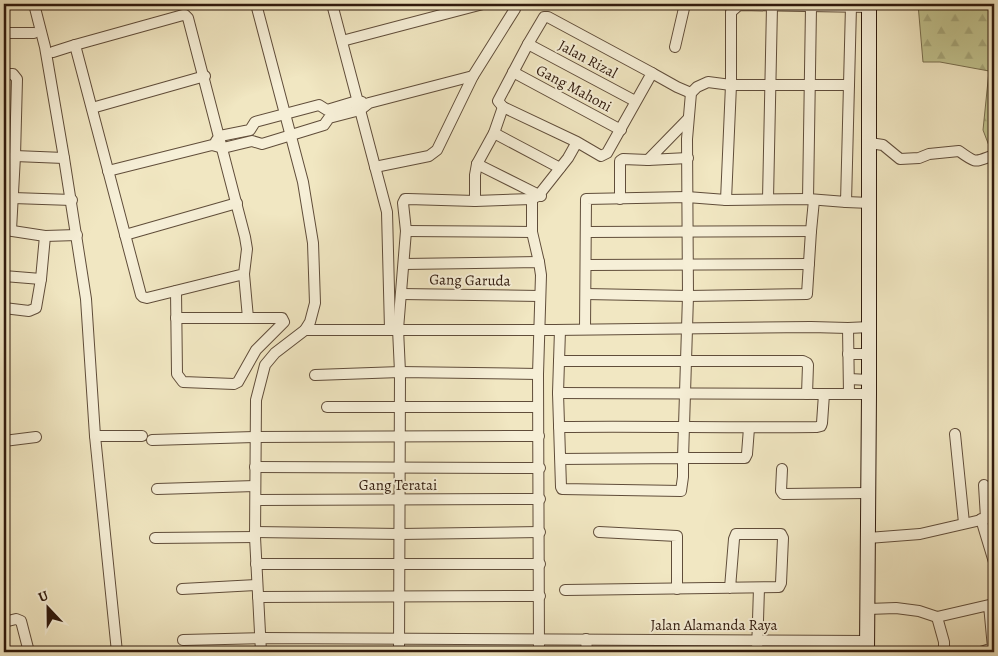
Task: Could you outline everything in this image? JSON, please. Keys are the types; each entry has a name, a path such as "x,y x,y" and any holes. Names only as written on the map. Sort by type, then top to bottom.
{"main road":[{"path":"860,5 870,143 867,647"}],"street":[{"path":"34,4 44,47 72,200 86,299 95,436 117,652"},
{"path":"256,4 303,182 313,243 315,303 310,322 305,330 275,353 265,365 256,400 254,437 255,534 262,652"},
{"path":"332,4 387,212 394,329 400,372 399,652"},
{"path":"342,41 483,4"},
{"path":"375,167 429,156 437,150 473,76 515,9 516,4"},
{"path":"676,47 685,4"},
{"path":"726,200 731,85 731,12 742,4 811,7 860,5 849,85 846,202"},
{"path":"768,199 772,6"},
{"path":"586,294 688,296 807,294 811,231 811,7"},
{"path":"53,52 185,15 188,18 205,76 246,237 244,274 248,318"},
{"path":"652,73 635,101 621,130 604,155 601,156 577,142 503,107 498,99 542,19 546,17 689,92"},
{"path":"4,33 34,33"},
{"name":"Jalan Rizal","path":"528,44 635,101"},
{"path":"75,45 143,297 147,298 244,274"},
{"name":"Gang Mahoni","path":"512,72 621,130"},
{"path":"4,74 13,74 17,79 13,198 7,230 45,236 77,235"},
{"path":"92,108 205,76"},
{"path":"328,114 473,76"},
{"path":"689,92 708,82 731,85 849,85"},
{"path":"557,330 561,488 564,490 681,491 688,296 689,92"},
{"path":"252,141 250,130 255,122 319,105 328,114"},
{"path":"475,201 477,164 494,133 503,107"},
{"path":"108,171 212,145 223,148 252,141 262,144 324,125 328,114"},
{"path":"648,160 688,119"},
{"path":"212,145 220,136 250,130"},
{"path":"494,133 560,168"},
{"path":"539,652 543,638 540,596 538,407 541,274 532,232 537,197 560,168 577,142"},
{"path":"870,143 883,145 900,159 919,158 929,154 959,151 971,160 976,161 994,155"},
{"path":"15,156 64,158"},
{"path":"620,198 620,161 623,159 688,158"},
{"path":"477,164 537,197"},
{"path":"394,329 404,264 406,231 402,205 405,199 475,201 537,197"},
{"path":"585,329 586,199 688,197 726,200 811,199 870,203"},
{"path":"13,198 72,200"},
{"path":"125,235 237,203"},
{"path":"406,231 532,232"},
{"path":"587,232 811,231"},
{"path":"4,308 29,311 37,305 45,236"},
{"path":"404,264 539,262"},
{"path":"586,265 809,264"},
{"path":"4,276 41,279"},
{"path":"176,291 176,318 177,374 183,382 234,384 242,378 256,350 284,322 282,318 176,318"},
{"name":"Gang Garuda","path":"400,294 540,296"},
{"path":"305,330 870,327"},
{"path":"848,328 849,394"},
{"path":"848,354 870,354"},
{"path":"559,361 805,362 808,365 807,394"},
{"path":"315,375 400,372 538,374"},
{"path":"849,379 870,387"},
{"path":"558,393 849,394 870,387"},
{"path":"559,426 819,427 822,423 824,394"},
{"path":"327,407 538,407"},
{"path":"560,459 745,458 748,428"},
{"path":"955,434 964,523"},
{"path":"95,436 142,436"},
{"path":"152,440 254,437 539,436"},
{"path":"4,441 36,437"},
{"path":"255,467 540,468"},
{"path":"782,469 781,491 783,494 868,493"},
{"path":"984,485 994,562"},
{"path":"157,488 255,486"},
{"name":"Gang Teratai","path":"256,500 400,501 540,499"},
{"path":"868,538 920,534 987,518"},
{"path":"155,538 255,534 540,532"},
{"path":"598,532 677,536 677,589"},
{"path":"565,590 776,588 781,583 783,538 778,533 736,534 734,538 730,588"},
{"path":"256,564 540,564"},
{"path":"182,589 257,585"},
{"path":"757,652 759,588"},
{"path":"258,597 540,596"},
{"path":"868,608 904,609 919,611 937,617 992,604 993,647 981,652"},
{"path":"937,617 944,642 944,652"},
{"path":"5,619 21,621 29,652"},
{"name":"Jalan Alamanda Raya","path":"183,640 261,638 560,638 758,640 867,647"},
{"path":"586,639 587,652"}],"green space":[{"path":"918,4 994,4 994,159 983,130 989,71 940,62 923,62"}]}
